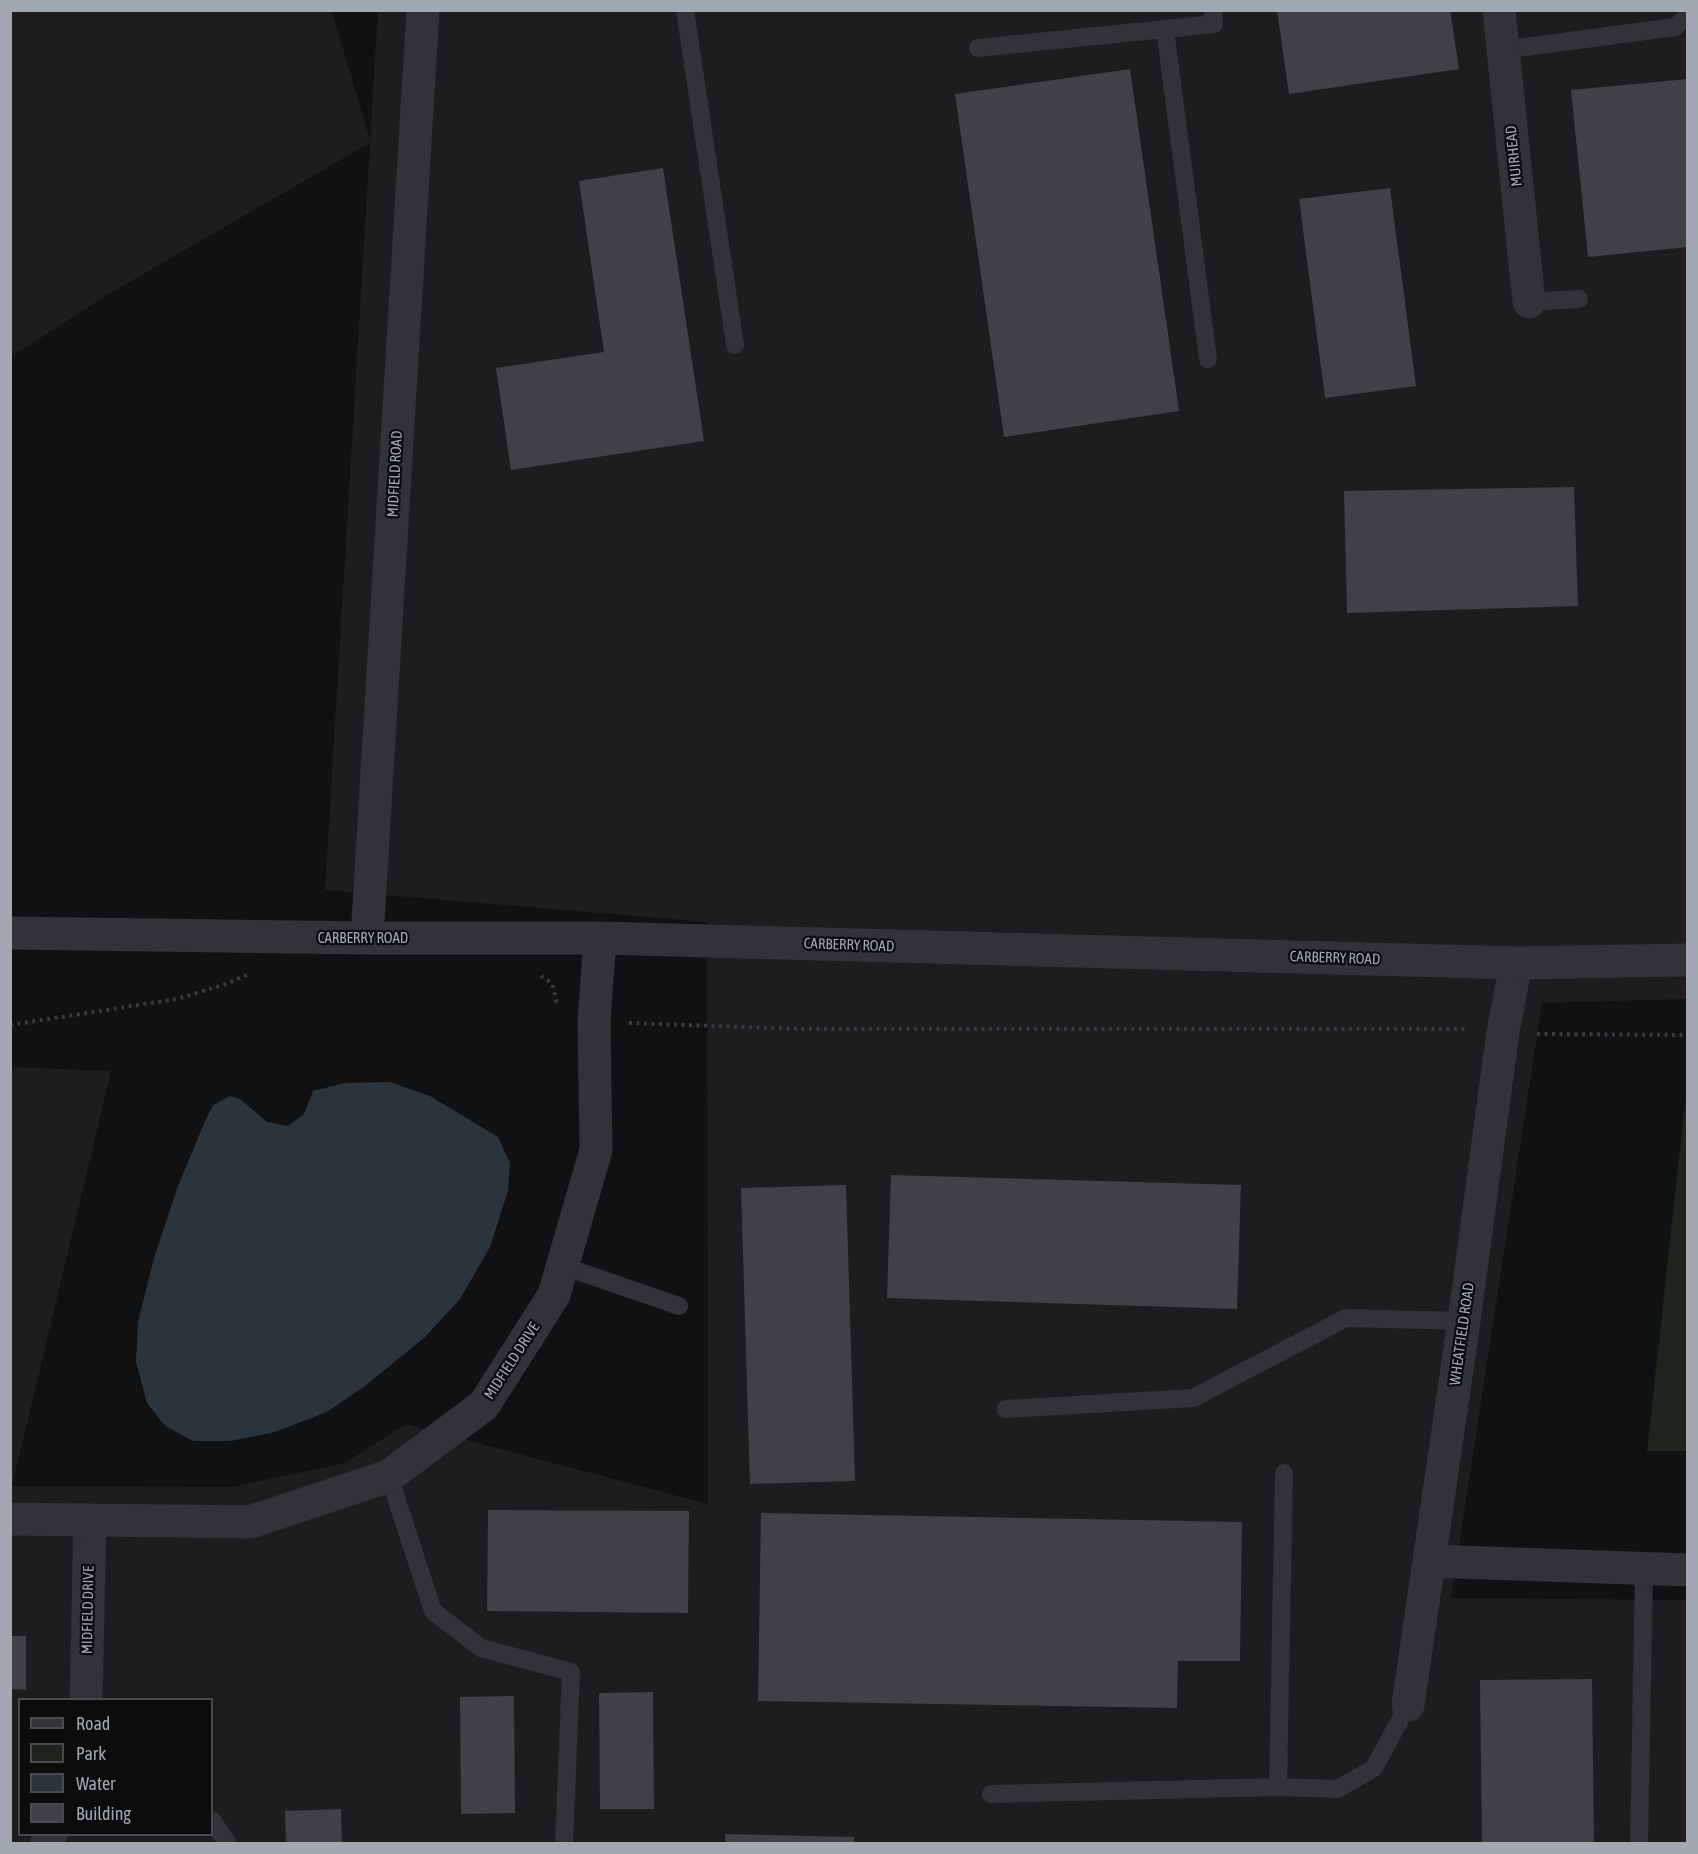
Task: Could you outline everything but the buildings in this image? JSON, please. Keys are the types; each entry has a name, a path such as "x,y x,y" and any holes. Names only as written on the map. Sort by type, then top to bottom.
{"street":[{"name":"MIDFIELD ROAD","path":"367,938 423,10"},
{"name":"MUIRHEAD","path":"1499,10 1529,302"},
{"name":"CARBERRY ROAD","path":"10,933 367,938 600,938 1516,963 1688,960"},
{"name":"MIDFIELD DRIVE","path":"10,1519 250,1522 389,1476 484,1405 554,1295 596,1150 594,1022 600,938"},
{"name":"WHEATFIELD ROAD","path":"1408,1705 1503,1032 1516,963"},
{"name":"MIDFIELD DRIVE","path":"86,1698 90,1520"},
{"path":"1429,1561 1688,1570"}],"lane":[{"path":"684,10 735,345"},
{"path":"978,48 1214,24 1213,10"},
{"path":"1503,50 1675,27 1688,16"},
{"path":"1165,29 1208,359"},
{"path":"1529,302 1579,299"},
{"path":"563,1266 679,1306"},
{"path":"1006,1409 1193,1398 1346,1318 1464,1321"},
{"path":"1278,1787 1284,1473"},
{"path":"389,1476 433,1611 481,1648 571,1672 564,1844"},
{"path":"1639,1844 1644,1569"},
{"path":"991,1794 1278,1787 1338,1789 1374,1768 1408,1705"},
{"path":"213,1822 228,1844"}],"path":[{"path":"10,1025 177,999 226,984 256,971"},
{"path":"536,972 552,983 561,1018 594,1022 803,1029 1461,1029 1503,1032 1688,1035"}],"shaded area":[{"path":"11,11 332,11 370,141 378,11 1687,11 1687,999 1542,1003 1451,1598 1687,1600 1687,1843 11,1843 11,1067 111,1071 12,1486 231,1487 345,1463 406,1424 708,1504 707,922 325,890 370,143 107,295 11,357"}],"green space":[{"path":"1687,1085 1687,1451 1647,1451"}],"water":[{"path":"390,1082 430,1096 498,1137 510,1163 508,1191 490,1247 460,1299 425,1337 365,1386 327,1412 275,1432 231,1441 193,1441 165,1426 147,1403 136,1362 138,1322 154,1258 178,1186 213,1105 230,1096 240,1099 267,1122 288,1126 304,1114 313,1091 345,1083"}]}
